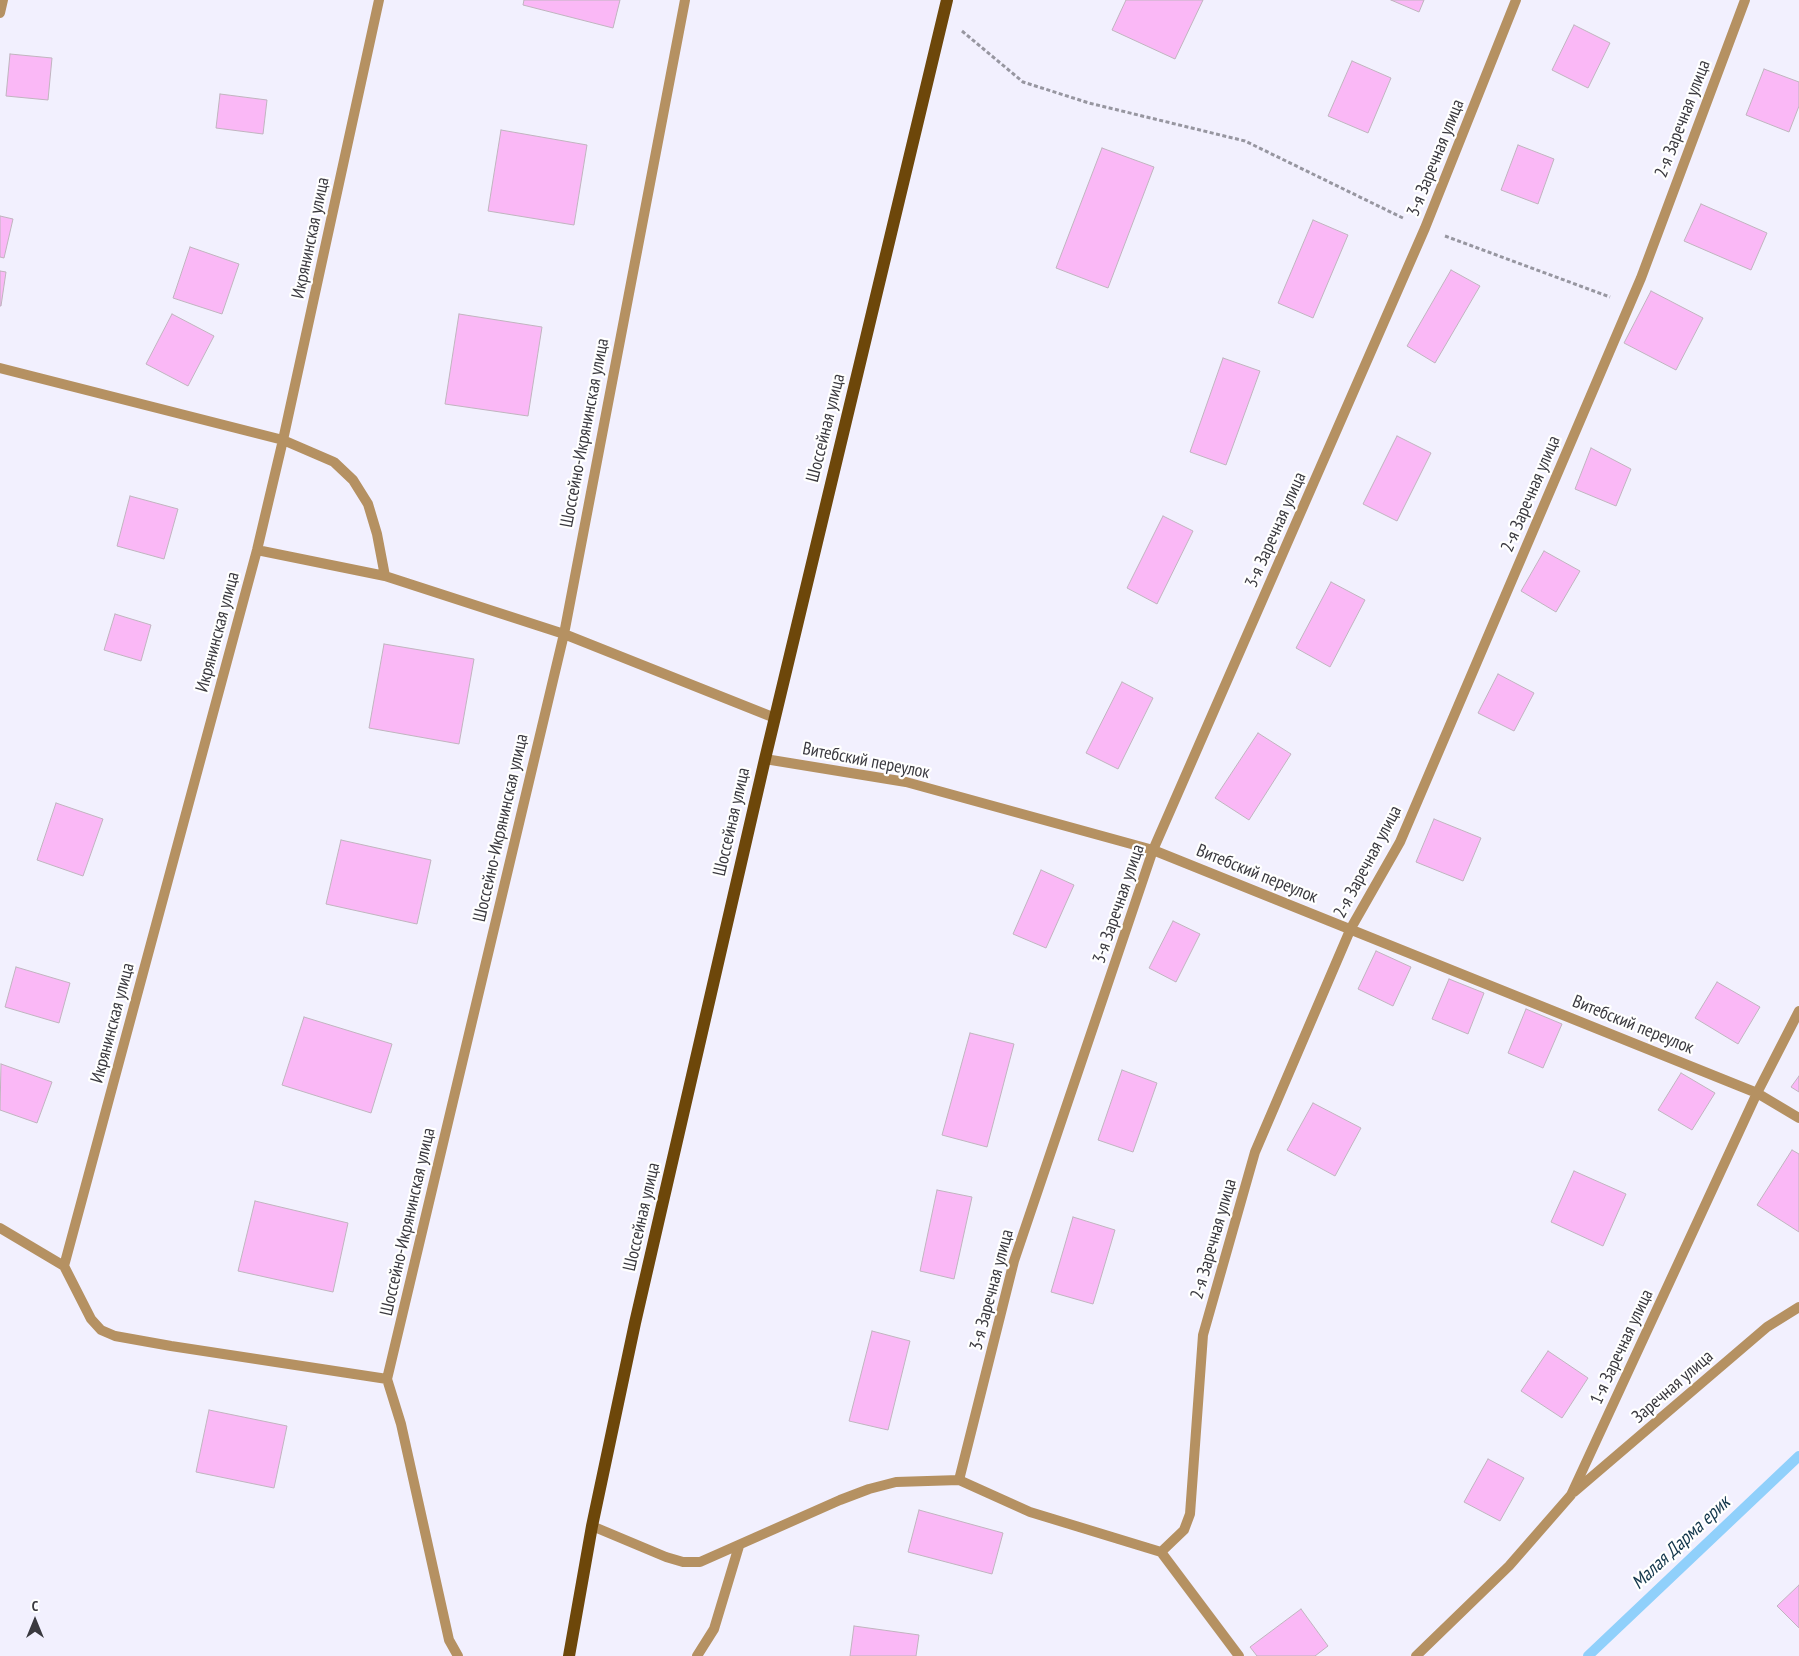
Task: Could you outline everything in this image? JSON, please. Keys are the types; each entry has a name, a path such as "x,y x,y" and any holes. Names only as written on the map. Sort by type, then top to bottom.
{"main road":[{"name":"Шоссейная улица","path":"569,1656 592,1526 635,1323 765,759 947,0"}],"street":[{"path":"0,13 3,0"},
{"name":"Икрянинская улица","path":"64,1266 257,550 380,0"},
{"name":"Шоссейно-Икрянинская улица","path":"387,1380 564,634 685,0"},
{"name":"3-я Заречная улица","path":"959,1480 1014,1261 1153,850 1425,228 1516,0"},
{"name":"2-я Заречная улица","path":"1161,1552 1184,1530 1190,1514 1203,1334 1255,1152 1351,928 1400,842 1629,304 1745,0"},
{"path":"0,368 283,440 334,462 353,480 368,504 377,534 385,576"},
{"path":"257,550 385,576 564,634 775,718"},
{"name":"Витебский переулок","path":"765,759 906,782 1153,850 1758,1093 1799,1118"},
{"name":"1-я Заречная улица","path":"1416,1656 1510,1566 1571,1495 1758,1093 1799,1011"},
{"path":"0,1228 64,1266 91,1319 102,1330 115,1336 387,1380 401,1424 449,1640 458,1656"},
{"name":"Заречная улица","path":"1571,1495 1768,1327 1799,1308"},
{"path":"592,1526 666,1557 683,1562 700,1562 869,1489 896,1482 959,1480 1030,1512 1161,1552 1239,1656"},
{"path":"696,1656 714,1628 739,1546"}],"path":[{"path":"944,16 1023,82 1089,103 1245,141 1425,228 1629,304"}],"building":[{"path":"524,0 620,0 613,28 523,5"},
{"path":"1126,0 1203,0 1175,59 1112,30"},
{"path":"1391,0 1424,0 1419,12"},
{"path":"1574,25 1610,43 1588,88 1552,70"},
{"path":"10,54 52,58 48,100 6,96"},
{"path":"1352,61 1391,78 1368,133 1328,116"},
{"path":"1764,69 1799,82 1799,106 1789,132 1746,115"},
{"path":"220,94 267,100 263,134 216,128"},
{"path":"501,130 587,145 574,225 488,211"},
{"path":"1518,145 1554,159 1538,204 1501,190"},
{"path":"1102,148 1154,167 1108,288 1056,268"},
{"path":"1701,204 1767,233 1751,270 1684,241"},
{"path":"0,216 13,219 4,258 0,257"},
{"path":"1313,220 1348,235 1313,318 1278,303"},
{"path":"190,247 239,264 222,314 173,298"},
{"path":"1451,270 1480,286 1435,363 1407,346"},
{"path":"0,271 6,272 1,306 0,306"},
{"path":"1651,291 1703,318 1676,370 1624,343"},
{"path":"172,314 214,336 188,386 146,364"},
{"path":"459,314 542,327 528,416 445,404"},
{"path":"1223,358 1260,371 1226,465 1190,452"},
{"path":"1397,436 1431,453 1397,521 1363,504"},
{"path":"1591,448 1631,469 1616,506 1575,489"},
{"path":"130,496 178,509 164,559 117,546"},
{"path":"1163,516 1193,531 1157,604 1127,588"},
{"path":"1544,551 1580,571 1556,612 1521,591"},
{"path":"1331,582 1365,600 1330,667 1296,648"},
{"path":"115,614 151,625 141,661 104,650"},
{"path":"384,644 474,659 459,744 369,728"},
{"path":"1498,674 1534,693 1514,731 1478,713"},
{"path":"1122,682 1153,698 1118,769 1086,753"},
{"path":"1258,733 1291,754 1249,820 1215,798"},
{"path":"56,803 103,819 83,876 37,860"},
{"path":"1434,819 1481,838 1463,881 1416,862"},
{"path":"341,840 431,860 417,924 326,904"},
{"path":"1041,870 1074,885 1046,948 1013,934"},
{"path":"1173,921 1200,934 1176,982 1149,968"},
{"path":"1376,951 1411,967 1393,1006 1358,989"},
{"path":"16,967 70,983 59,1023 5,1007"},
{"path":"1449,979 1484,993 1468,1034 1432,1019"},
{"path":"1717,982 1760,1007 1738,1044 1695,1018"},
{"path":"1526,1009 1562,1024 1543,1068 1508,1053"},
{"path":"304,1017 392,1044 371,1113 282,1085"},
{"path":"970,1033 1014,1044 987,1147 942,1135"},
{"path":"1,1064 52,1082 37,1123 0,1110"},
{"path":"1122,1070 1157,1083 1133,1152 1098,1140"},
{"path":"1681,1073 1715,1093 1692,1130 1658,1110"},
{"path":"1799,1076 1799,1092 1791,1087"},
{"path":"1313,1103 1361,1128 1335,1176 1287,1150"},
{"path":"1792,1150 1799,1154 1799,1232 1757,1205"},
{"path":"1574,1171 1626,1194 1603,1246 1551,1222"},
{"path":"937,1190 972,1197 954,1279 920,1271"},
{"path":"255,1201 348,1223 333,1292 238,1271"},
{"path":"1073,1217 1115,1230 1093,1304 1051,1292"},
{"path":"872,1331 910,1341 888,1430 849,1421"},
{"path":"1548,1351 1588,1378 1562,1418 1521,1391"},
{"path":"209,1410 287,1426 274,1488 196,1472"},
{"path":"1488,1459 1524,1478 1500,1521 1464,1502"},
{"path":"919,1510 1003,1533 992,1574 908,1552"},
{"path":"1799,1585 1799,1628 1777,1606"},
{"path":"1301,1609 1328,1646 1315,1656 1257,1656 1250,1647"},
{"path":"854,1626 919,1635 916,1656 850,1656"}],"waterway":[{"name":"Малая Дарма ерик","path":"1588,1656 1799,1456"}]}
